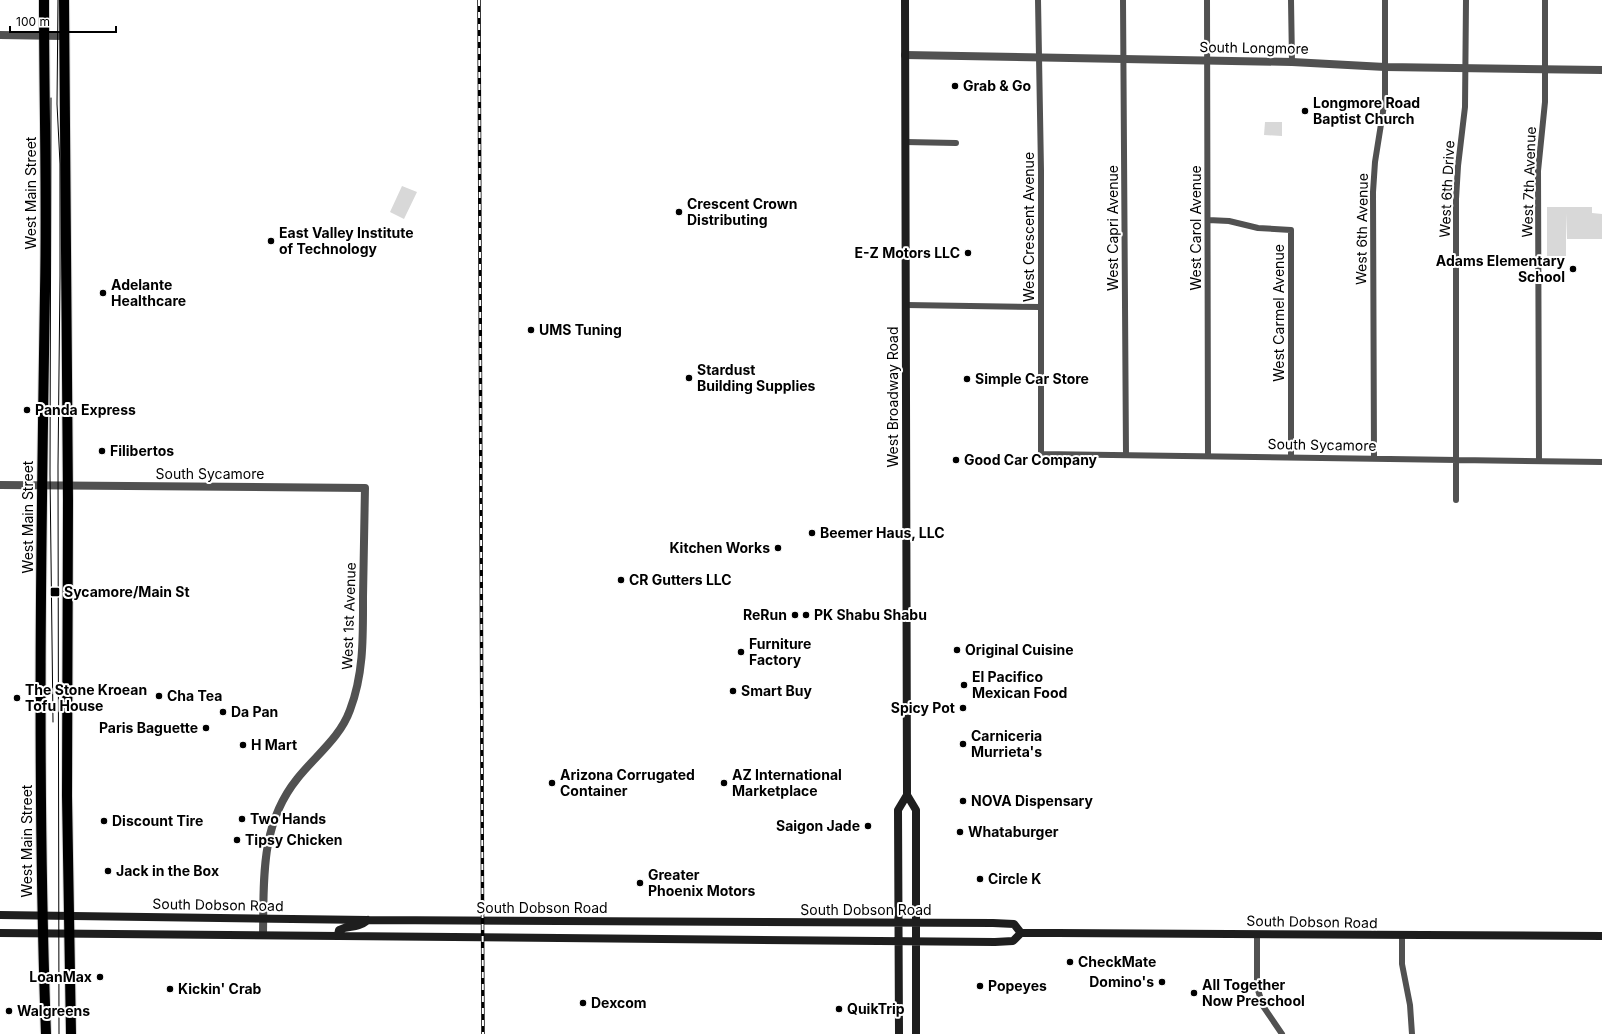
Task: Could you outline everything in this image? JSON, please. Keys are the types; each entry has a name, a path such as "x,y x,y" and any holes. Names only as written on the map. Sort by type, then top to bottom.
{"main road":[{"name":"West Main Street","path":"44,0 45,289 42,486 42,934 46,1034"},
{"path":"64,0 59,36 67,486 67,796 71,1034"},
{"name":"West Broadway Road","path":"899,1034 898,810 906,795 905,0"},
{"path":"906,795 916,810 916,1034"},
{"name":"South Dobson Road","path":"0,915 368,920 1014,924 1021,933"},
{"path":"338,935 339,930 343,928 358,927 368,920"},
{"name":"South Dobson Road","path":"0,933 263,934 898,941 1013,941 1021,933 1602,936"}],"street":[{"name":"West Crescent Avenue","path":"1038,0 1041,454"},
{"name":"West Capri Avenue","path":"1123,0 1126,455"},
{"name":"West Carol Avenue","path":"1207,0 1208,456"},
{"path":"1291,0 1292,62"},
{"name":"West 6th Avenue","path":"1374,458 1373,192 1375,162 1386,99 1385,0"},
{"name":"West 6th Drive","path":"1456,500 1456,198 1465,107 1466,0"},
{"name":"West 7th Avenue","path":"1539,461 1538,172 1545,102 1545,0"},
{"path":"0,35 59,36"},
{"name":"South Longmore","path":"905,55 1292,62 1385,67 1602,70"},
{"path":"906,142 956,143"},
{"name":"West Carmel Avenue","path":"1208,220 1229,221 1258,228 1291,230 1291,457"},
{"path":"906,305 1041,307"},
{"name":"South Sycamore","path":"1041,454 1602,462"},
{"name":"South Sycamore","path":"0,485 365,488"},
{"name":"West 1st Avenue","path":"263,934 265,858 278,812 285,796 297,779 331,742 344,723 359,680 363,643 365,488"},
{"path":"1257,934 1257,988 1263,1006 1282,1034"},
{"path":"1402,936 1402,964 1410,1005 1412,1034"}],"shaded area":[{"path":"1265,122 1282,122 1282,136 1264,135"},
{"path":"402,186 417,192 404,219 390,212"},
{"path":"1547,207 1592,207 1592,213 1602,214 1602,239 1567,239 1566,213 1566,256 1547,256"}],"tram line":[{"path":"58,0 57,104 60,164 58,466 59,1034"},
{"path":"51,98 50,474 53,722"}],"railway":[{"path":"479,0 483,1034"}],"place":[{"name":"Grab & Go","path":"955,86"},
{"name":"Longmore Road Baptist Church","path":"1305,111"},
{"name":"Crescent Crown Distributing","path":"679,212"},
{"name":"East Valley Institute of Technology","path":"271,241"},
{"name":"E-Z Motors LLC","path":"968,253"},
{"name":"Adams Elementary School","path":"1573,269"},
{"name":"Adelante Healthcare","path":"103,293"},
{"name":"UMS Tuning","path":"531,330"},
{"name":"Stardust Building Supplies","path":"689,378"},
{"name":"Simple Car Store","path":"967,379"},
{"name":"Panda Express","path":"27,410"},
{"name":"Filibertos","path":"102,451"},
{"name":"Good Car Company","path":"956,460"},
{"name":"Beemer Haus, LLC","path":"812,533"},
{"name":"Kitchen Works","path":"778,548"},
{"name":"CR Gutters LLC","path":"621,580"},
{"name":"Sycamore/Main St","path":"55,592"},
{"name":"ReRun","path":"795,615"},
{"name":"PK Shabu Shabu","path":"806,615"},
{"name":"Original Cuisine","path":"957,650"},
{"name":"Furniture Factory","path":"741,652"},
{"name":"El Pacifico Mexican Food","path":"964,685"},
{"name":"Smart Buy","path":"733,691"},
{"name":"Cha Tea","path":"159,696"},
{"name":"The Stone Kroean Tofu House","path":"17,698"},
{"name":"Spicy Pot","path":"963,708"},
{"name":"Da Pan","path":"223,712"},
{"name":"Paris Baguette","path":"206,728"},
{"name":"Carniceria Murrieta's","path":"963,744"},
{"name":"H Mart","path":"243,745"},
{"name":"Arizona Corrugated Container","path":"552,783"},
{"name":"AZ International Marketplace","path":"724,783"},
{"name":"NOVA Dispensary","path":"963,801"},
{"name":"Two Hands","path":"242,819"},
{"name":"Discount Tire","path":"104,821"},
{"name":"Saigon Jade","path":"868,826"},
{"name":"Whataburger","path":"960,832"},
{"name":"Tipsy Chicken","path":"237,840"},
{"name":"Jack in the Box","path":"108,871"},
{"name":"Circle K","path":"980,879"},
{"name":"Greater Phoenix Motors","path":"640,883"},
{"name":"CheckMate","path":"1070,962"},
{"name":"LoanMax","path":"100,977"},
{"name":"Domino's","path":"1162,982"},
{"name":"Popeyes","path":"980,986"},
{"name":"Kickin' Crab","path":"170,989"},
{"name":"All Together Now Preschool","path":"1194,993"},
{"name":"Dexcom","path":"583,1003"},
{"name":"QuikTrip","path":"839,1009"},
{"name":"Walgreens","path":"9,1011"}]}
